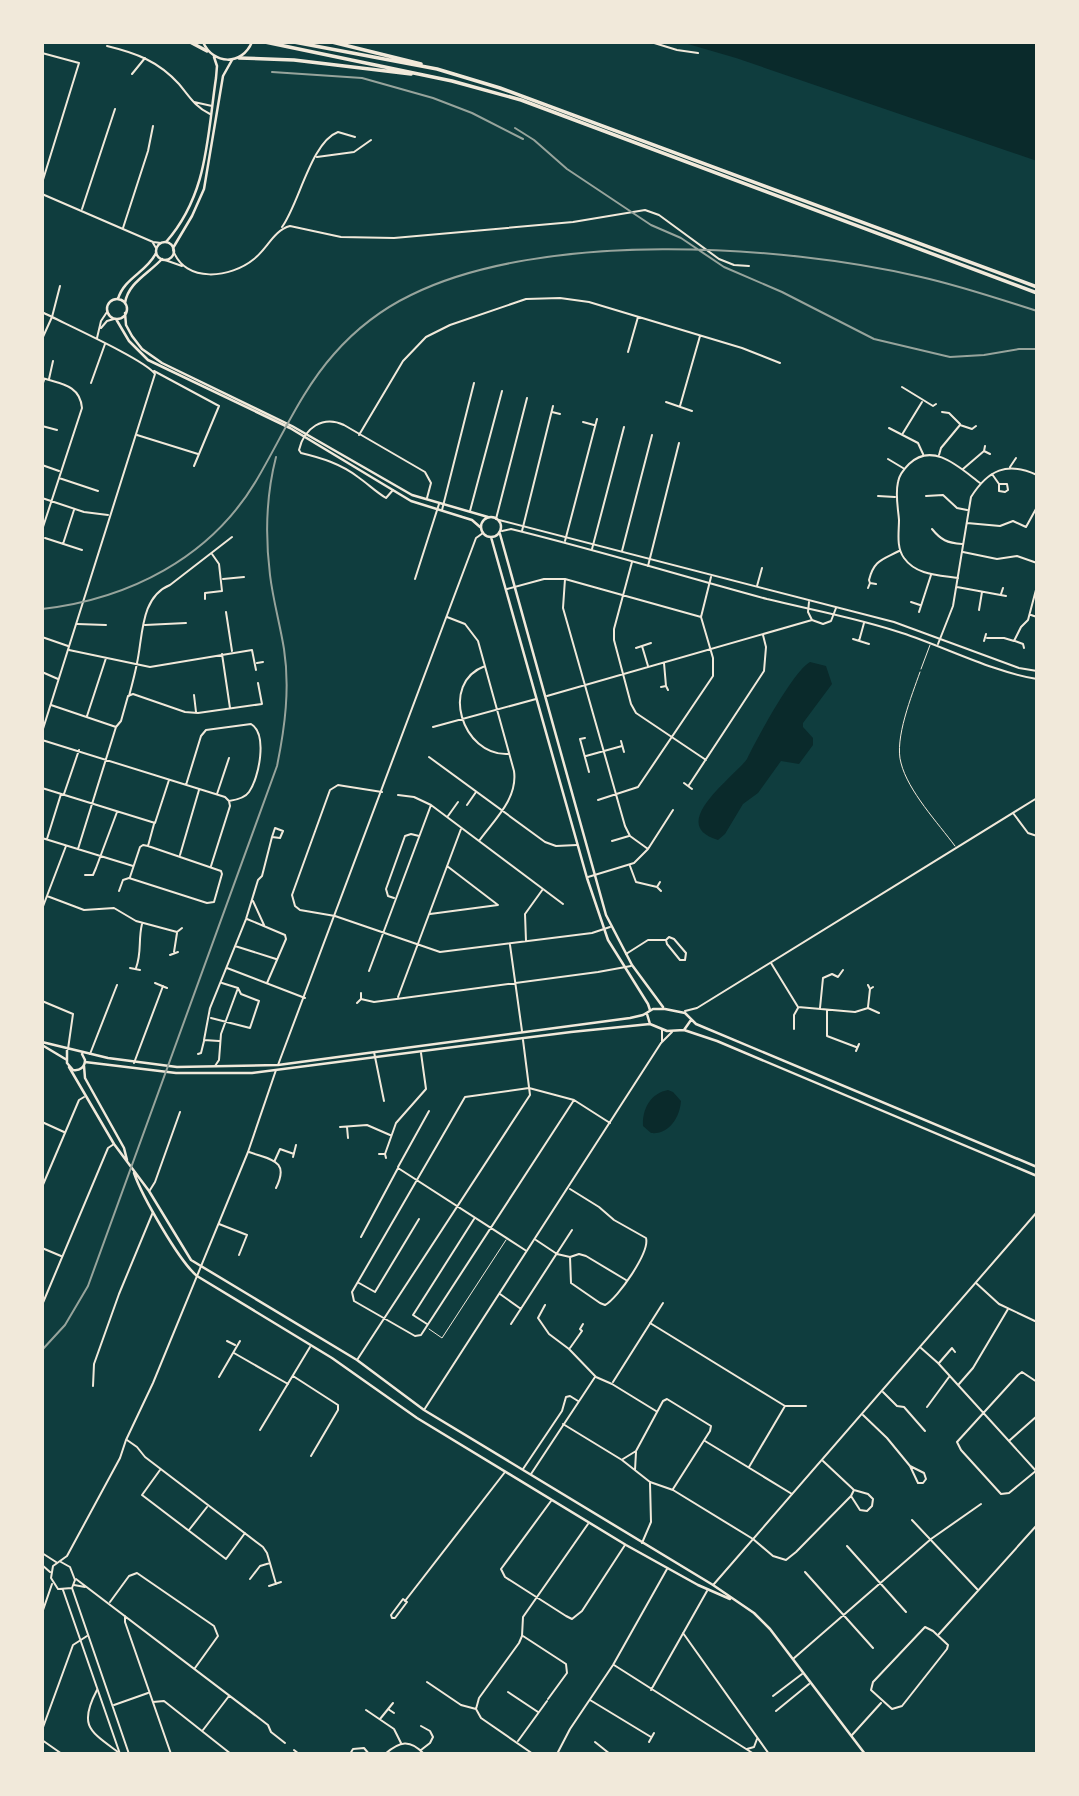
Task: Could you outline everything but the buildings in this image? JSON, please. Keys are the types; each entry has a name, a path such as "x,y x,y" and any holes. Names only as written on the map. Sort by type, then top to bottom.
{"highway":[{"path":"190,42 207,51"},
{"path":"265,42 434,77 521,100 1037,293"},
{"path":"294,42 437,69"},
{"path":"332,42 404,59 500,88 1037,287"},
{"path":"239,58 294,60 434,77"}],"main road":[{"path":"118,299 125,284 151,263 161,243 166,242 188,214 199,187 217,66 203,42"},
{"path":"214,57 232,60 239,58 246,53 252,42"},
{"path":"232,60 223,76 204,189 192,216 170,258 164,259 132,285 127,293 125,313 132,336 149,356 328,447 411,501 472,520 482,533 491,537 501,533"},
{"path":"166,242 173,249"},
{"path":"156,251 164,259"},
{"path":"125,304 118,299 112,300 108,304 107,312 115,319 128,341 148,360 230,397"},
{"path":"115,319 125,313"},
{"path":"394,488 497,519 502,526 501,533 514,587 594,876 611,927 632,965 654,998 665,1009"},
{"path":"480,527 488,517"},
{"path":"491,537 587,878 604,929 648,1004 647,1017 650,1024"},
{"path":"568,808 575,806"},
{"path":"42,1044 134,1063 177,1068 278,1065 630,1017 665,1009 682,1012 690,1019 1037,1167"},
{"path":"684,1030 690,1019"},
{"path":"69,1067 76,1070 85,1064 208,1074 276,1071 650,1024 662,1030 684,1030 717,1041 1037,1176"},
{"path":"42,1044 67,1060"},
{"path":"67,1050 69,1067 85,1096 114,1144 128,1161 141,1191 184,1263 197,1276 370,1382 417,1418 626,1545 708,1590 736,1601"},
{"path":"67,1060 69,1055 78,1052"},
{"path":"78,1052 84,1056 85,1079 124,1148 128,1161"},
{"path":"133,1170 191,1260 357,1360 424,1410 713,1585 764,1622 865,1753"}],"street":[{"path":"650,42 677,51 698,53"},
{"path":"107,46 146,57 170,75 197,108 211,115"},
{"path":"42,53 79,63 42,183"},
{"path":"132,74 146,57"},
{"path":"193,101 212,106"},
{"path":"82,209 115,109"},
{"path":"123,228 145,161 153,126"},
{"path":"164,259 210,275 245,265 255,259 290,217 304,178 334,133 355,137"},
{"path":"316,157 354,152 371,140"},
{"path":"42,194 82,209 153,242 161,243"},
{"path":"281,228 299,227 341,237 394,238 573,222 646,210 659,215 719,259 734,265 749,266"},
{"path":"153,242 156,251"},
{"path":"173,249 183,266"},
{"path":"42,339 52,317 60,286"},
{"path":"359,435 403,361 426,337 450,325 526,299 560,298 589,302 742,348 779,363"},
{"path":"42,312 219,406 194,466"},
{"path":"100,331 101,321 107,312"},
{"path":"628,352 638,317"},
{"path":"96,339 107,321 115,319"},
{"path":"680,406 700,335"},
{"path":"90,383 105,344"},
{"path":"42,386 53,361"},
{"path":"42,732 154,371"},
{"path":"42,530 82,408 82,398 74,389 45,379"},
{"path":"415,579 439,511 474,383"},
{"path":"902,387 922,402 933,407 936,404"},
{"path":"469,512 502,391"},
{"path":"527,398 497,519 903,624 1019,668 1037,671"},
{"path":"666,402 692,411"},
{"path":"903,434 922,402"},
{"path":"522,532 553,406"},
{"path":"551,412 560,414"},
{"path":"942,412 949,413 960,425 972,429 976,426"},
{"path":"565,542 597,419"},
{"path":"394,488 386,498 344,469 319,456 301,453 299,450 311,427 323,422 337,422 425,472 431,483 427,500"},
{"path":"583,422 595,425"},
{"path":"939,456 941,448 960,425"},
{"path":"42,426 57,430"},
{"path":"592,550 624,427"},
{"path":"890,428 918,443 924,455"},
{"path":"136,435 198,454"},
{"path":"622,551 652,435"},
{"path":"648,567 679,443"},
{"path":"962,470 984,451 985,446"},
{"path":"984,451 990,454"},
{"path":"958,579 913,567 903,557 900,550 896,498 898,480 913,460 924,455 939,456 952,462 980,483"},
{"path":"1010,468 1016,458"},
{"path":"888,459 904,469"},
{"path":"42,465 60,471"},
{"path":"937,645 953,606 971,497 980,483 992,474 1010,468 1027,470 1037,475"},
{"path":"992,474 999,484"},
{"path":"58,477 98,491"},
{"path":"929,489 930,495"},
{"path":"926,496 943,495 957,508 968,510"},
{"path":"878,496 896,498"},
{"path":"42,498 75,509 110,516"},
{"path":"966,523 1000,526 1013,521 1026,527 1037,507"},
{"path":"63,544 75,509"},
{"path":"501,533 511,529 565,542 648,567 864,622 974,658 1017,676 1037,680"},
{"path":"929,535 933,530 946,542 963,545"},
{"path":"51,1573 67,1556 120,1458 153,1383 248,1152 278,1065 476,538 482,533"},
{"path":"78,849 116,727 121,721 137,664 149,605 161,589 232,537"},
{"path":"45,538 82,550"},
{"path":"867,588 876,563 900,550"},
{"path":"962,551 998,559 1017,556 1037,563"},
{"path":"200,594 222,591 219,564 212,554"},
{"path":"632,562 614,640 636,713 706,760"},
{"path":"756,587 762,568"},
{"path":"222,579 242,577 239,572"},
{"path":"919,612 932,574"},
{"path":"598,800 638,787 713,676 713,658 701,617 711,575"},
{"path":"506,590 544,579 565,579 701,617"},
{"path":"565,579 563,608 615,795 630,835 648,849"},
{"path":"870,583 876,584"},
{"path":"956,586 1006,596"},
{"path":"1014,641 1030,615 1037,586"},
{"path":"1001,595 1003,588"},
{"path":"979,610 982,591"},
{"path":"205,593 205,598"},
{"path":"810,601 808,608 811,620"},
{"path":"911,602 921,606"},
{"path":"545,696 811,620 823,624 831,621 836,607"},
{"path":"226,612 232,652"},
{"path":"1030,615 1037,617"},
{"path":"447,617 465,624 474,634 514,771 515,786 502,810 479,841"},
{"path":"220,621 226,619"},
{"path":"859,641 864,622"},
{"path":"144,625 186,623"},
{"path":"76,624 106,625"},
{"path":"689,785 764,671 766,648 762,634"},
{"path":"42,637 68,648 137,664 160,666 222,653 252,650 256,670"},
{"path":"986,638 1004,638 1023,643 1024,648"},
{"path":"853,639 869,644"},
{"path":"636,648 650,643"},
{"path":"642,646 649,667"},
{"path":"974,658 976,652"},
{"path":"222,653 230,709"},
{"path":"87,717 106,657"},
{"path":"256,664 263,662"},
{"path":"661,687 667,688 664,662"},
{"path":"485,666 474,672 464,687 460,703 462,719 467,731 478,744 490,751 509,753"},
{"path":"42,672 59,679"},
{"path":"128,696 133,694 196,713 262,704 258,683"},
{"path":"194,695 196,713"},
{"path":"433,727 537,699"},
{"path":"50,705 116,727"},
{"path":"42,740 229,801 244,797 249,792 259,768 261,750 257,729 251,724 206,730 201,736 186,785"},
{"path":"585,738 580,739 589,772"},
{"path":"621,741 624,752"},
{"path":"585,756 622,746"},
{"path":"47,839 79,750"},
{"path":"429,757 547,843 562,847 578,845"},
{"path":"217,795 229,758"},
{"path":"429,765 433,760"},
{"path":"148,846 169,780"},
{"path":"684,783 692,789"},
{"path":"382,792 338,785 330,790 292,895 295,906 300,910 335,916 440,952 592,933 611,927"},
{"path":"42,788 155,823"},
{"path":"179,856 200,790"},
{"path":"467,805 476,791"},
{"path":"398,794 414,797 431,805 563,904"},
{"path":"682,1012 697,1008 1037,798"},
{"path":"211,867 230,806 229,801"},
{"path":"447,817 458,802"},
{"path":"369,971 431,805"},
{"path":"587,878 630,866 648,849 673,810"},
{"path":"88,881 87,876 93,875 101,858 118,811"},
{"path":"665,811 670,815"},
{"path":"1013,813 1028,833 1037,836"},
{"path":"398,998 461,827"},
{"path":"612,841 630,835"},
{"path":"395,899 388,896 386,889 405,836 419,836"},
{"path":"197,1054 201,1053 210,1017 209,1008 246,919 258,880 262,876 272,837"},
{"path":"42,838 133,866"},
{"path":"42,909 66,845"},
{"path":"120,891 123,880 129,878 211,904 214,902 222,874 211,867 143,845 129,878"},
{"path":"429,914 498,905 446,866"},
{"path":"630,866 636,882 657,887 661,891"},
{"path":"657,887 660,882"},
{"path":"526,942 525,914 543,889"},
{"path":"47,896 84,910 114,908 142,923 177,932"},
{"path":"253,900 265,926"},
{"path":"553,906 557,900"},
{"path":"246,919 285,935 286,939 267,983"},
{"path":"136,968 141,951 142,923"},
{"path":"174,952 177,932 182,928"},
{"path":"625,954 648,940 666,940 669,937 674,939 686,955 683,961 666,940"},
{"path":"510,944 522,1031"},
{"path":"234,946 277,959"},
{"path":"170,955 178,952"},
{"path":"771,962 799,1007"},
{"path":"364,963 371,965"},
{"path":"361,999 374,1002 632,965"},
{"path":"130,968 140,970"},
{"path":"226,968 305,998"},
{"path":"820,1009 823,978 832,974 838,977 842,970"},
{"path":"210,1017 250,1028 259,1001 220,982"},
{"path":"155,983 167,988"},
{"path":"90,1055 117,985"},
{"path":"134,1063 163,986"},
{"path":"868,1008 870,987"},
{"path":"215,1067 219,1060 219,1041 237,988"},
{"path":"357,1003 361,999 361,993"},
{"path":"42,1001 74,1014 67,1050"},
{"path":"799,1007 855,1012 868,1008 879,1013"},
{"path":"794,1029 794,1015 799,1007"},
{"path":"690,1019 697,1008"},
{"path":"827,1010 827,1036 856,1049 859,1044"},
{"path":"662,1030 662,1043"},
{"path":"424,1410 662,1043 673,1032"},
{"path":"357,1360 530,1095 523,1039"},
{"path":"204,1040 219,1041"},
{"path":"374,1051 384,1101"},
{"path":"379,1154 386,1156 396,1124 426,1089 421,1052"},
{"path":"219,1060 224,1067"},
{"path":"574,1100 421,1335 415,1336 354,1301 352,1292 465,1097 530,1088 574,1100 610,1123"},
{"path":"42,1187 79,1100 85,1096"},
{"path":"361,1237 429,1111"},
{"path":"149,1191 180,1112"},
{"path":"42,1122 65,1132"},
{"path":"340,1127 368,1125 391,1135"},
{"path":"346,1126 348,1138"},
{"path":"42,1305 108,1148 114,1144"},
{"path":"275,1161 280,1149 293,1155 296,1145"},
{"path":"248,1152 275,1161 282,1169 276,1189"},
{"path":"398,1168 526,1251"},
{"path":"568,1188 599,1207 614,1220 646,1238 647,1247 627,1281 605,1305 571,1283 570,1257"},
{"path":"93,1386 94,1364 153,1211"},
{"path":"713,1585 1037,1212"},
{"path":"427,1326 413,1315 475,1218"},
{"path":"358,1282 375,1292 419,1219"},
{"path":"218,1224 247,1235"},
{"path":"511,1324 572,1230"},
{"path":"239,1255 249,1231"},
{"path":"535,1239 557,1254 586,1256 627,1281"},
{"path":"42,1248 62,1256"},
{"path":"975,1283 1008,1309 1037,1322"},
{"path":"499,1294 521,1309"},
{"path":"612,1384 663,1303"},
{"path":"545,1305 539,1320 549,1334 569,1349 596,1377 657,1412"},
{"path":"958,1385 973,1367 1008,1309"},
{"path":"569,1349 582,1331 580,1329 583,1324"},
{"path":"650,1324 785,1406 806,1406"},
{"path":"228,1341 236,1346"},
{"path":"219,1377 240,1341"},
{"path":"260,1430 311,1346"},
{"path":"920,1348 938,1363 950,1377 958,1385 983,1413 1037,1471 1009,1493 1001,1494 957,1443 983,1413 1018,1375 1022,1372 1037,1382"},
{"path":"938,1363 952,1348 956,1352"},
{"path":"234,1353 288,1384"},
{"path":"293,1376 338,1405 338,1410 311,1456"},
{"path":"530,1475 596,1377"},
{"path":"927,1408 950,1377"},
{"path":"883,1391 897,1406 904,1407 925,1431"},
{"path":"522,1470 562,1411 566,1397 570,1396 578,1401"},
{"path":"635,1470 636,1451 663,1401 667,1399 711,1426 673,1490"},
{"path":"749,1468 785,1406"},
{"path":"862,1414 910,1466 914,1479 923,1483 926,1479 924,1473 910,1466"},
{"path":"1009,1441 1037,1416"},
{"path":"563,1424 622,1460 650,1482 673,1490 753,1539 773,1556 786,1560 812,1538 852,1496 854,1490"},
{"path":"126,1440 266,1550 276,1584"},
{"path":"704,1441 792,1494"},
{"path":"622,1460 636,1451"},
{"path":"822,1460 854,1490 868,1494 873,1499 872,1506 867,1511 860,1510 852,1496"},
{"path":"161,1469 142,1495 189,1531 226,1559 245,1533"},
{"path":"405,1601 403,1599 391,1615 392,1618 506,1471"},
{"path":"642,1544 651,1522 650,1482"},
{"path":"552,1499 501,1569 505,1577 566,1616 576,1618 626,1545"},
{"path":"793,1659 931,1539 981,1504"},
{"path":"189,1531 208,1505"},
{"path":"912,1520 978,1590"},
{"path":"533,1754 481,1718 476,1709 479,1698 522,1636 523,1617 589,1522"},
{"path":"938,1635 1037,1525"},
{"path":"847,1546 906,1612"},
{"path":"42,1553 70,1567"},
{"path":"67,1556 75,1578 230,1695 268,1725 271,1732 285,1743"},
{"path":"250,1579 260,1566 270,1563"},
{"path":"42,1564 51,1573 58,1589"},
{"path":"556,1754 613,1665 667,1569"},
{"path":"805,1572 873,1648"},
{"path":"110,1603 129,1576 137,1573 214,1626 218,1636 195,1668"},
{"path":"49,1594 58,1589 72,1588 75,1578"},
{"path":"42,1613 53,1582"},
{"path":"269,1586 281,1582"},
{"path":"74,1585 86,1587"},
{"path":"72,1588 129,1754"},
{"path":"63,1590 120,1754"},
{"path":"650,1690 708,1590"},
{"path":"126,1615 125,1622 171,1754"},
{"path":"922,1628 929,1629 948,1644 947,1650 897,1709 892,1709 883,1702 871,1690 873,1682 922,1628"},
{"path":"683,1633 769,1754"},
{"path":"42,1730 73,1645 88,1636"},
{"path":"517,1742 567,1673 566,1664 522,1636"},
{"path":"613,1665 754,1754"},
{"path":"772,1696 803,1674"},
{"path":"427,1682 461,1705 476,1709"},
{"path":"776,1712 810,1684"},
{"path":"97,1689 87,1715 87,1725 94,1735 120,1754"},
{"path":"112,1705 149,1692"},
{"path":"508,1692 538,1713"},
{"path":"547,1692 551,1695"},
{"path":"202,1731 230,1695"},
{"path":"509,1699 512,1695"},
{"path":"589,1700 651,1737"},
{"path":"153,1702 164,1701 231,1754"},
{"path":"851,1736 883,1702"},
{"path":"379,1720 393,1703"},
{"path":"387,1708 394,1713"},
{"path":"366,1710 394,1728 401,1743"},
{"path":"420,1750 430,1744 433,1737 430,1731 421,1726"},
{"path":"649,1742 654,1733"},
{"path":"433,1737 439,1738"},
{"path":"745,1749 754,1747 757,1738"},
{"path":"42,1740 62,1754"},
{"path":"594,1742 610,1754"},
{"path":"356,1743 357,1749"},
{"path":"386,1753 401,1743 410,1743 424,1754"},
{"path":"349,1754 364,1748 369,1754"},
{"path":"294,1750 299,1754"},
{"path":"601,1754 605,1750"},
{"path":"471,1754 484,1754"}],"lane":[{"path":"242,577 242,582"},
{"path":"933,636 902,730 899,751 901,763 923,802 957,848"},
{"path":"427,1326 442,1338 507,1239"},
{"path":"708,1590 713,1585"}],"water":[{"path":"681,42 1037,42 1037,161 736,58"},
{"path":"810,662 826,666 832,684 803,723 803,727 813,738 813,745 799,764 781,761 758,793 743,804 725,834 718,840 704,833 699,824 701,813 708,801 747,759 785,691"},
{"path":"668,1090 681,1101 678,1113 668,1128 651,1133 643,1126 646,1108 652,1098"}],"railway":[{"path":"272,72 362,78 433,98 472,113 523,139"},
{"path":"515,128 534,140 567,169 651,225 681,238 724,267 782,292 874,339 950,357 1037,349"},
{"path":"42,609 106,596 164,570 191,553 237,508 256,481 311,384 342,345 360,328 400,301 465,274 526,260 593,252 663,249 733,251 801,257 921,277 1037,311"},
{"path":"42,1350 65,1325 88,1286 277,766 287,678 267,545 268,501 276,457"}]}
